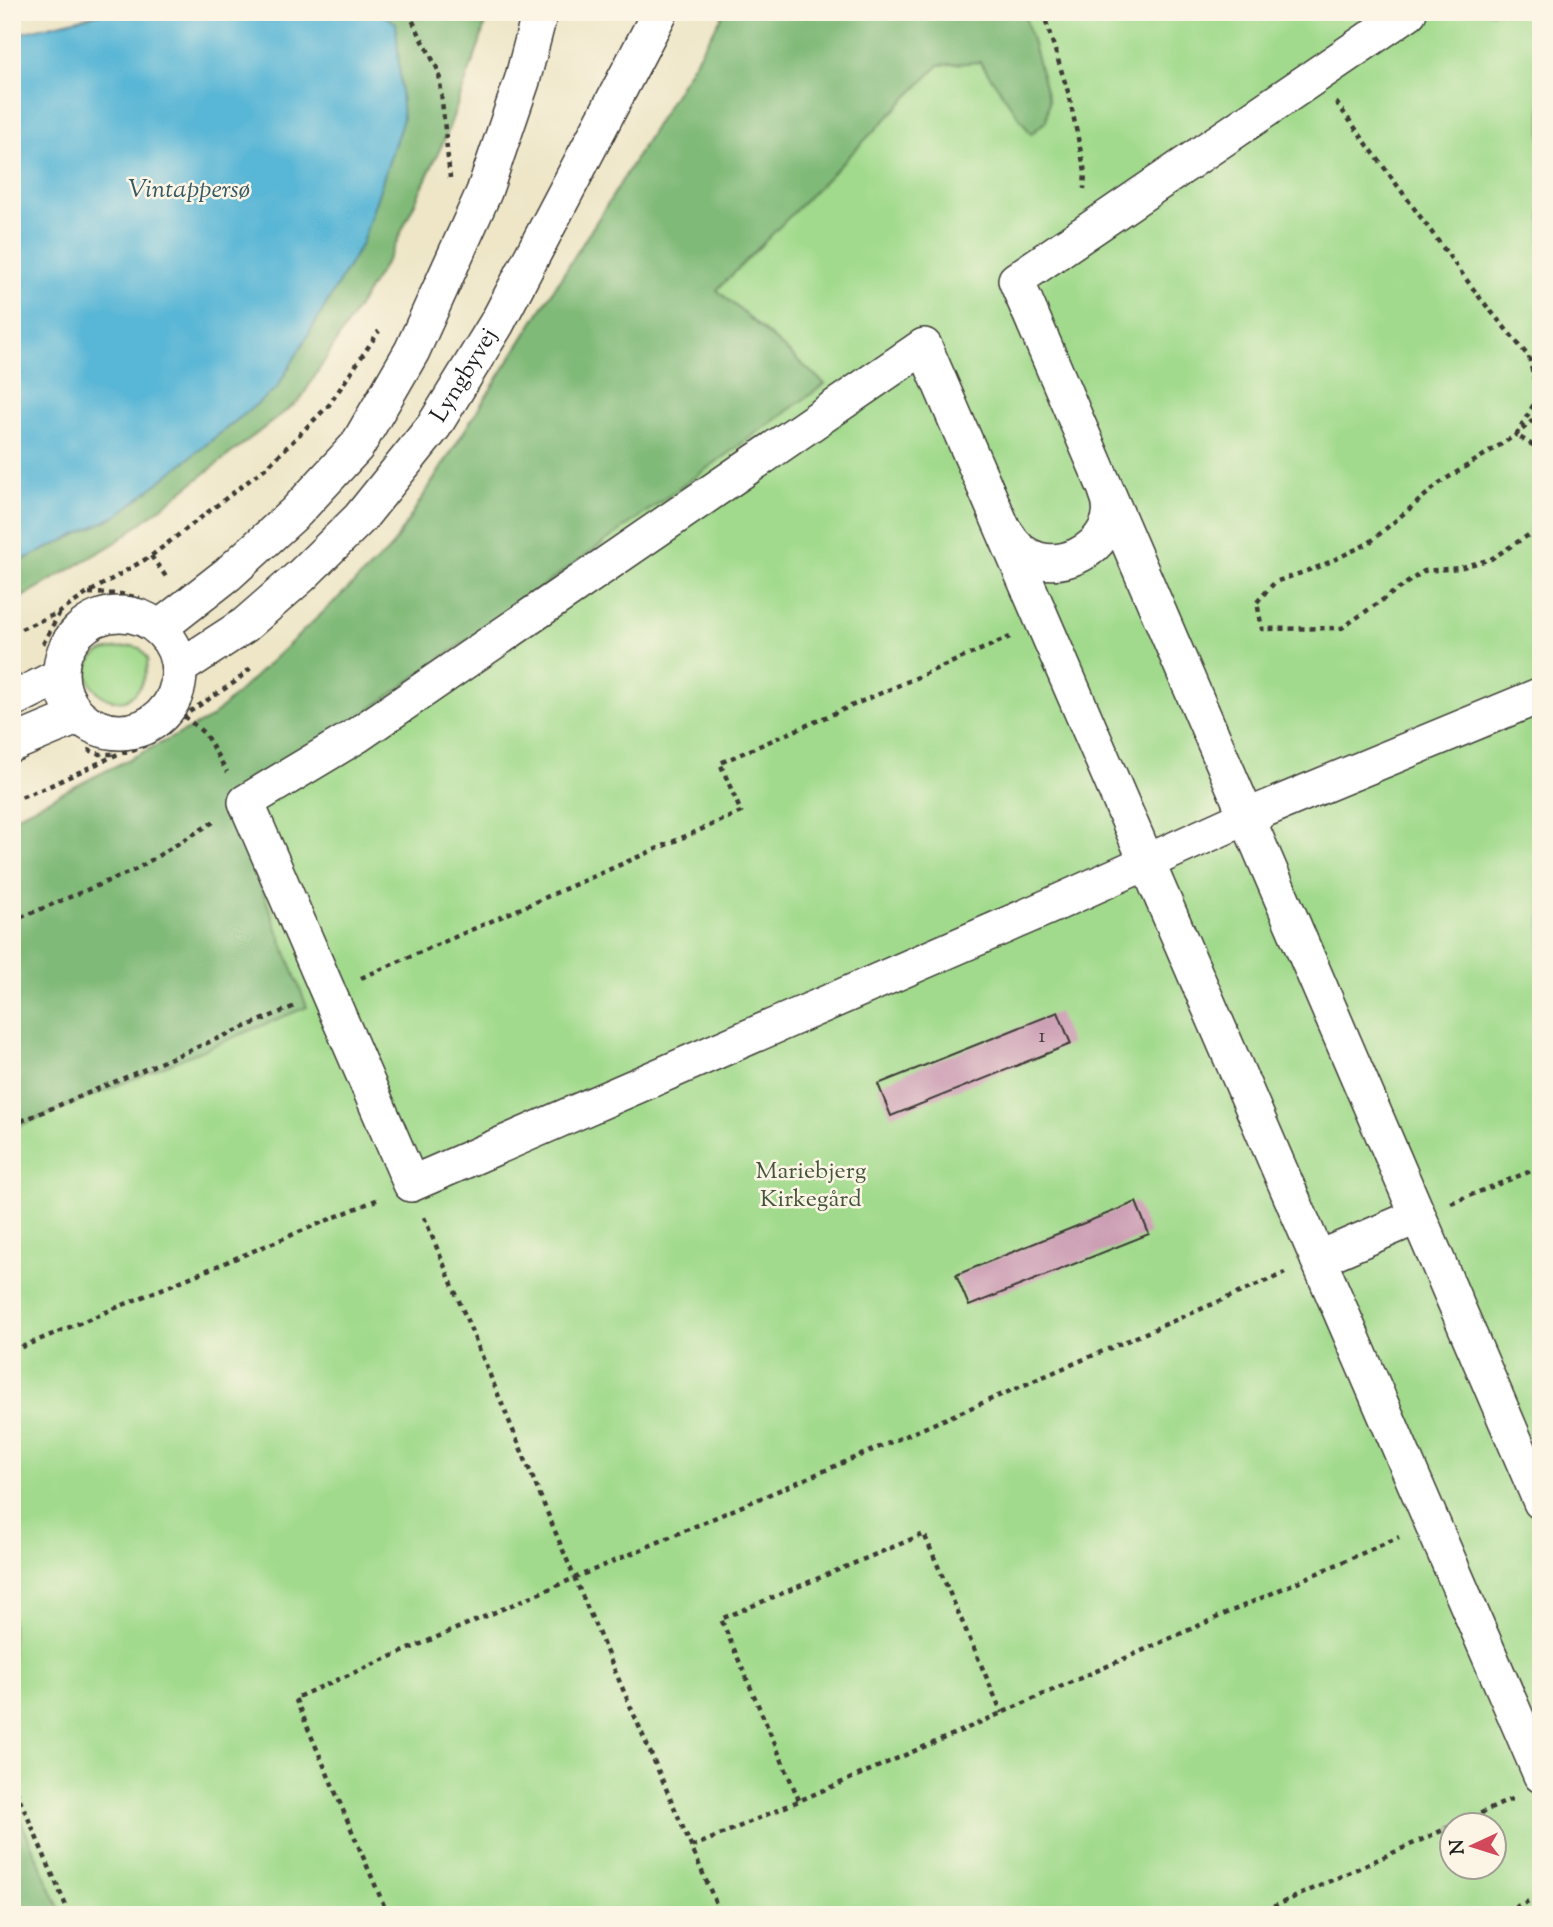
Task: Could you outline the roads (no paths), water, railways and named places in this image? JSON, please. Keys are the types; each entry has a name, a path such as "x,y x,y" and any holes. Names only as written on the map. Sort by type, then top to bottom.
{"street":[{"path":"159,628 228,574 296,512 357,446 412,351 484,191 522,81 540,12"},
{"name":"Lyngbyvej","path":"179,668 245,625 301,576 360,518 434,426 497,323 660,12"},
{"path":"1409,12 1016,280 1541,1502"},
{"path":"1534,1783 1431,1522 1147,862 1043,622 925,346 356,736 246,802 411,1184 1022,918 1147,862 1246,817 1541,695"},
{"path":"1001,524 1010,540 1023,553 1040,561 1058,563 1076,558 1091,548 1103,534 1109,517 1109,498 1102,481"},
{"path":"123,613 142,618 159,628 176,653 179,668 178,686 171,702 160,716 146,726 129,732 111,732 94,726 79,716 66,698 60,676 62,656 71,638 85,624 103,615 123,613"},
{"path":"12,700 60,676"},
{"path":"12,744 79,716"},
{"path":"1318,1259 1418,1216"}],"water":[{"name":"Vintappersø","path":"108,12 378,12 396,23 403,119 362,243 277,388 118,515 12,565 12,35"}],"park label":[{"name":"Mariebjerg Kirkegård","path":"811,1186"}]}
